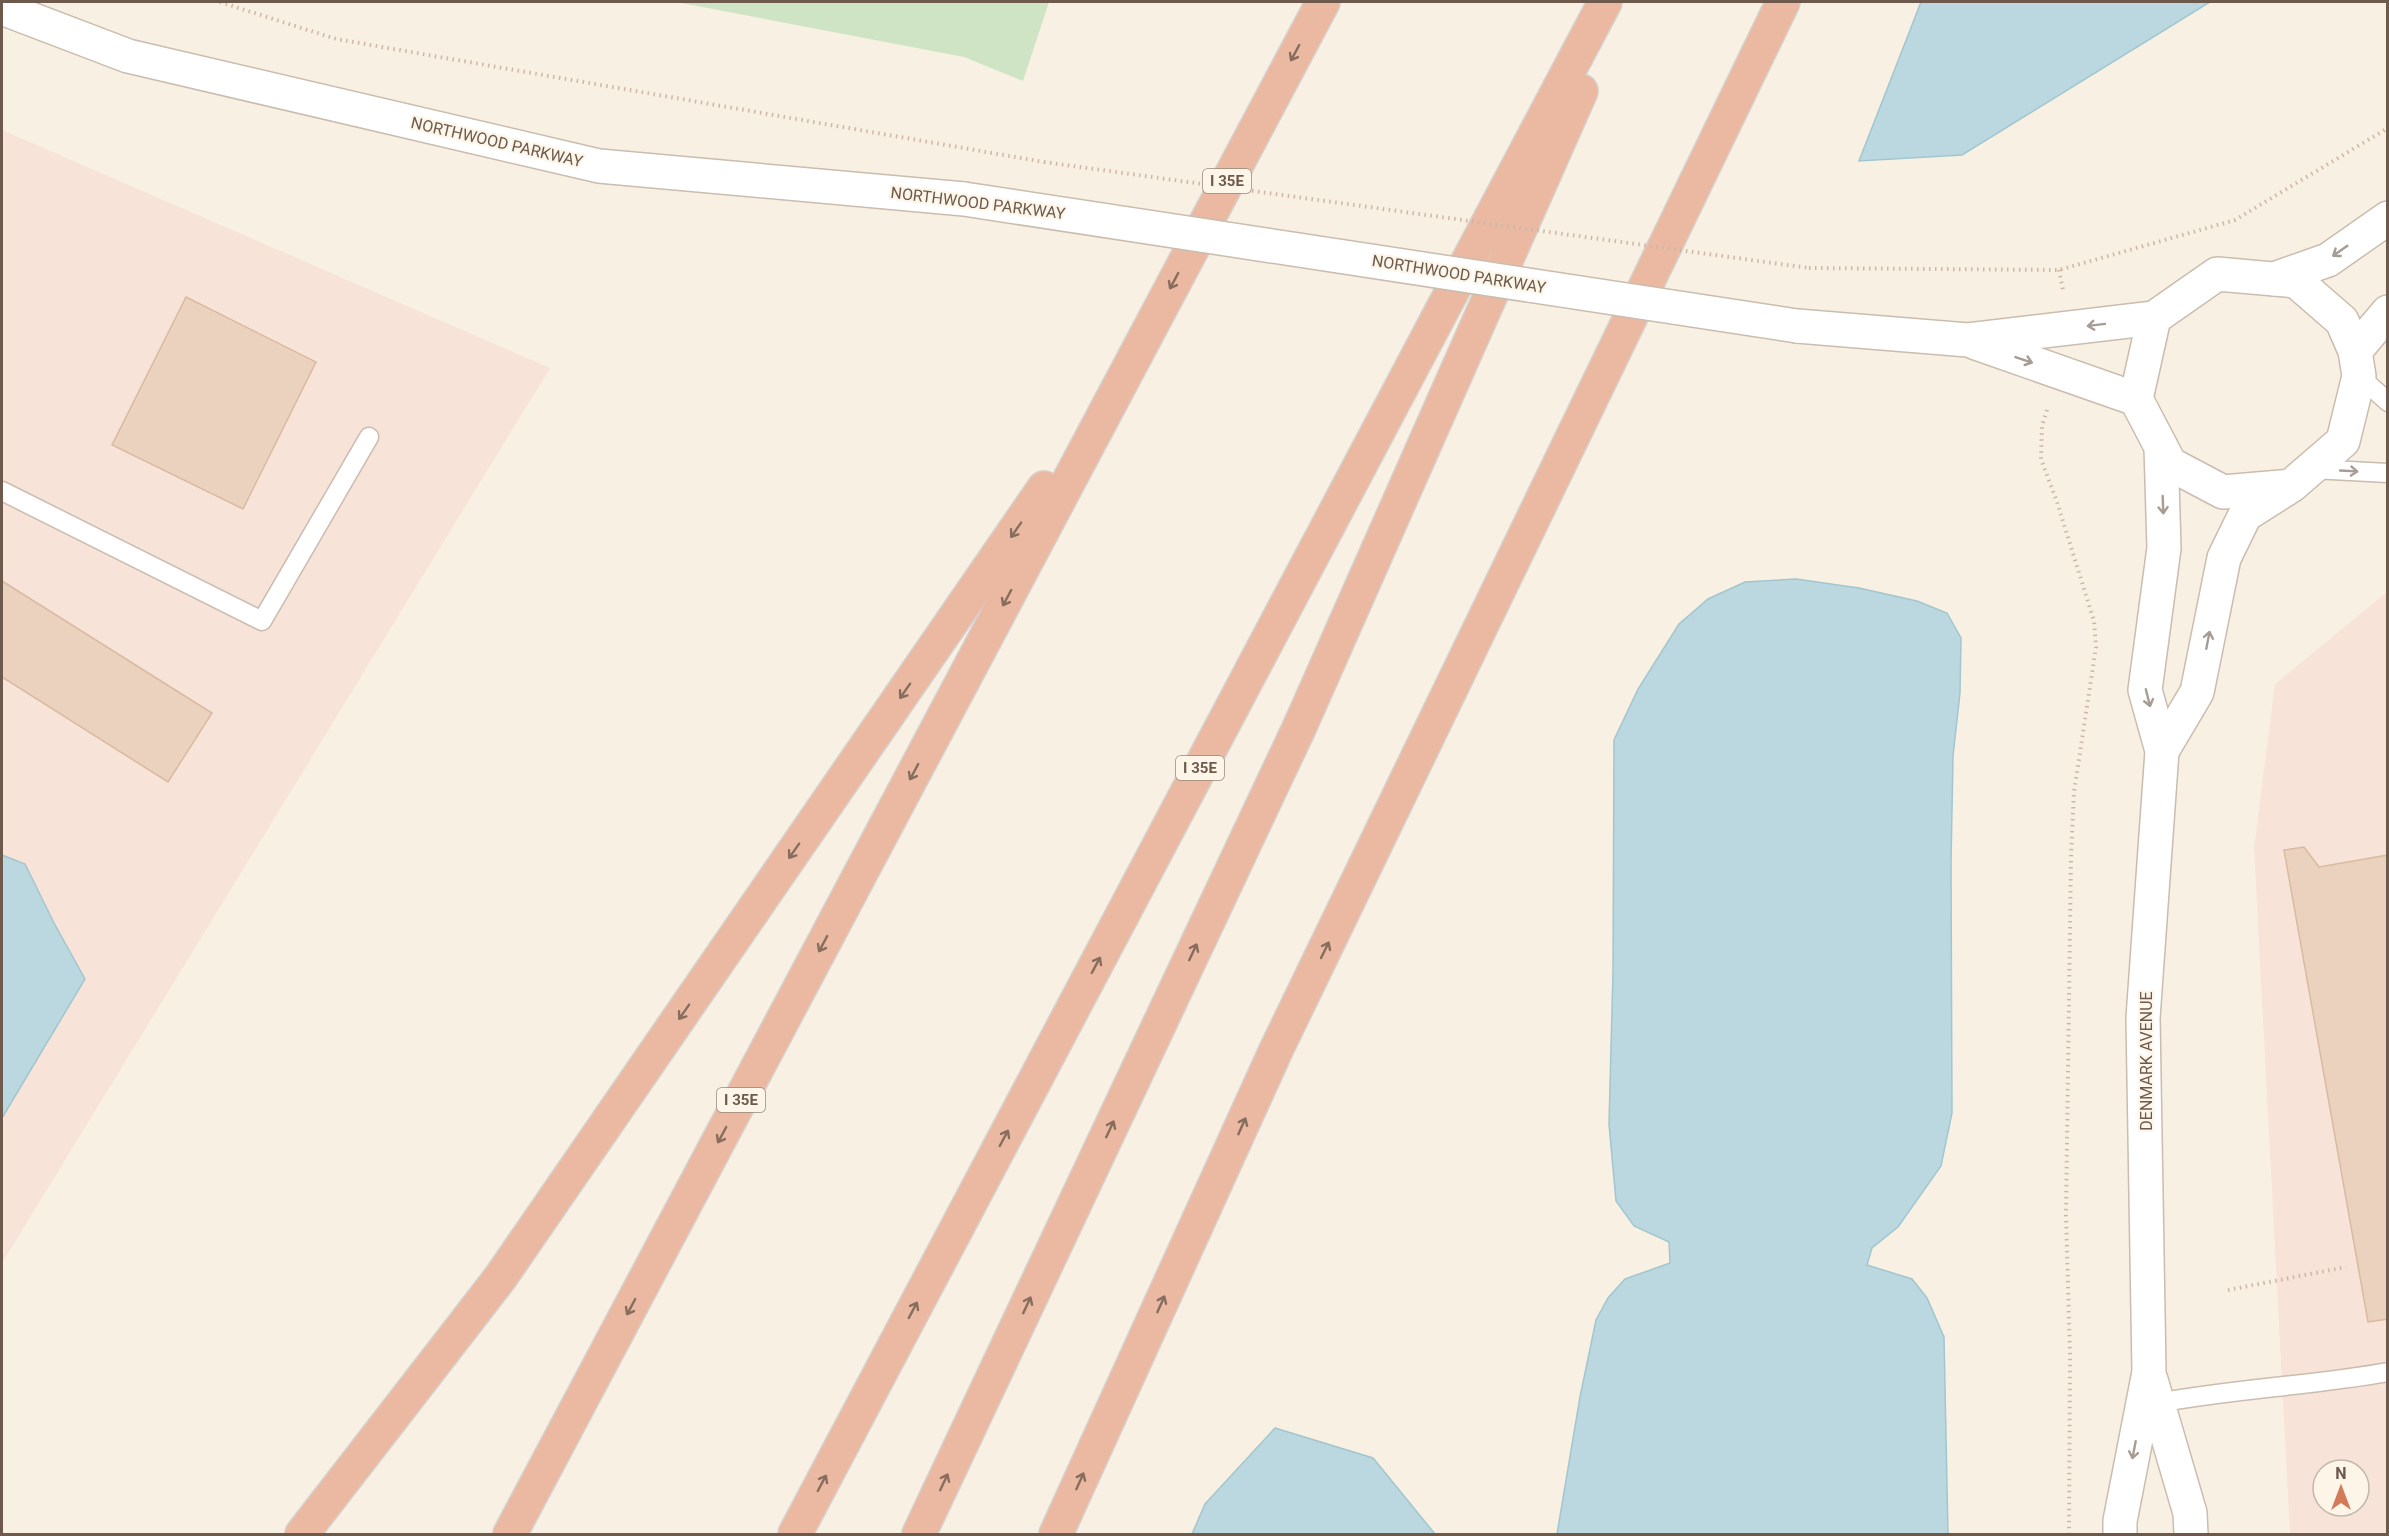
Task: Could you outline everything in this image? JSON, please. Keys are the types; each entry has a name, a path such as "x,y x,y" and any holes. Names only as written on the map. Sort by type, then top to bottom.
{"highway":[{"name":"I 35E","path":"510,1534 1323,2"},
{"name":"I 35E","path":"795,1534 1605,2"},
{"path":"919,1534 1300,726 1620,2"},
{"path":"1056,1534 1277,1048 1783,2"},
{"path":"302,1534 500,1278 1132,361"}],"street":[{"name":"NORTHWOOD PARKWAY","path":"2,8 128,56 599,166 964,199 1797,326 1968,340 2154,318"},
{"path":"2274,279 2328,260 2388,218"},
{"path":"2301,477 2223,492 2170,464 2136,399 2154,318 2217,274 2296,281 2342,321 2357,363"},
{"path":"2357,363 2388,312"},
{"name":"NORTHWOOD PARKWAY","path":"1968,340 2136,399"},
{"name":"DENMARK AVENUE","path":"2162,751 2197,692 2224,558 2245,515 2301,477 2343,441 2357,363"},
{"name":"DENMARK AVENUE","path":"2120,1534 2120,1521 2150,1405 2144,1018 2162,751 2145,690 2164,548 2161,447"},
{"name":"DENMARK AVENUE","path":"2150,1405 2190,1513 2191,1534"}],"lane":[{"path":"2357,363 2388,402"},
{"path":"2,491 262,621 369,437"},
{"path":"2301,477 2388,473"},
{"path":"2150,1405 2222,1392 2356,1378 2388,1372"}],"path":[{"path":"220,2 336,39 1044,162 1809,268 2059,270 2235,220 2388,128"},
{"path":"2059,270 2071,328"},
{"path":"2060,373 2042,426 2041,459 2057,502 2094,621 2096,647 2074,792 2071,857 2066,1215 2070,1354 2069,1534"},
{"path":"2228,1290 2346,1268"}],"shaded area":[{"path":"2,130 550,368 2,1263"},
{"path":"2387,592 2387,1534 2290,1534 2254,848 2275,684"}],"green space":[{"path":"676,2 1049,2 1023,81 964,57"}],"water":[{"path":"1921,2 2210,2 1962,155 1859,161"},
{"path":"1796,579 1859,588 1917,601 1947,613 1961,638 1960,693 1953,756 1952,1113 1941,1166 1898,1227 1872,1248 1867,1265 1912,1279 1927,1298 1944,1337 1948,1534 1557,1534 1580,1397 1596,1320 1608,1298 1625,1279 1670,1263 1669,1242 1634,1226 1616,1201 1609,1124 1613,972 1614,740 1638,689 1679,624 1708,599 1745,582"},
{"path":"2,855 25,864 85,979 2,1118"},
{"path":"1275,1428 1373,1458 1435,1534 1192,1534 1205,1504"}],"building":[{"path":"186,297 316,362 243,509 112,445"},
{"path":"2,581 212,713 168,782 2,677"},
{"path":"2304,847 2319,867 2388,855 2388,1319 2368,1322 2284,850"}]}
